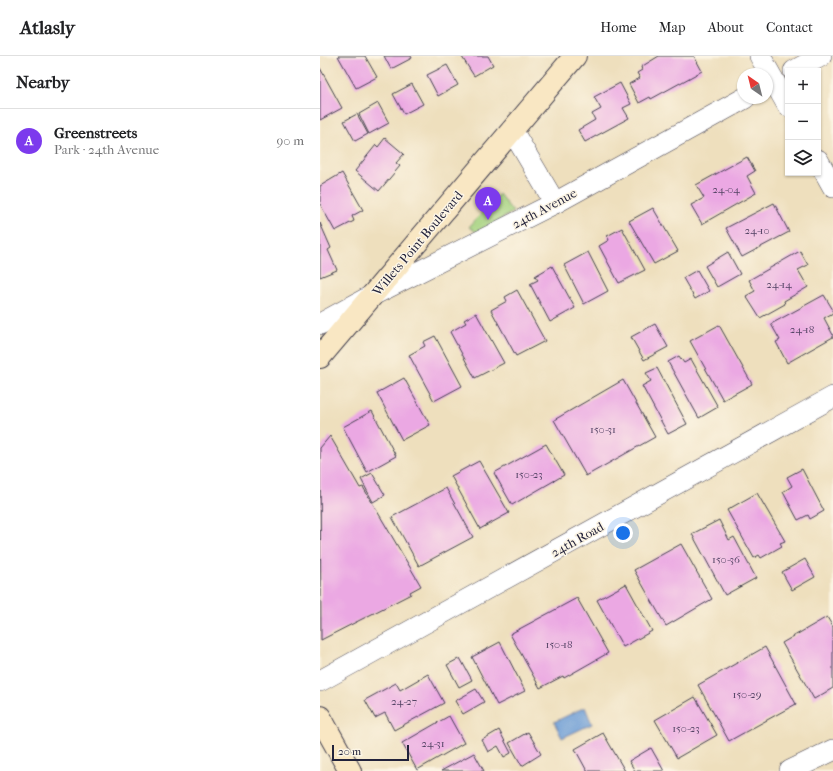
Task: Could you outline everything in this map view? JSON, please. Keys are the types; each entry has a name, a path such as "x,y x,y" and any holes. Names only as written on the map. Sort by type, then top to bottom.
{"street":[{"name":"Willets Point Boulevard","path":"320,357 575,56"},
{"path":"760,56 777,81 787,104"},
{"path":"799,68 821,56"},
{"name":"24th Avenue","path":"320,324 373,295 555,203 737,102"},
{"path":"512,130 555,203"},
{"path":"821,165 833,187"},
{"name":"24th Road","path":"320,681 833,397"},
{"path":"320,717 350,771"},
{"path":"790,771 833,750"}],"green space":[{"path":"499,194 513,212 478,233 469,227"}],"water":[{"path":"585,707 592,724 562,738 554,722"}],"building":[{"path":"338,56 365,56 377,77 356,88"},
{"path":"384,56 411,56 412,58 391,69"},
{"path":"488,56 493,65 474,76 462,57"},
{"path":"659,56 694,56 702,71 651,99 650,97 639,103 629,84 640,78 637,73 642,70 641,67"},
{"path":"447,65 458,85 438,96 427,75"},
{"path":"320,68 342,108 320,120"},
{"path":"620,83 631,104 623,108 629,118 585,142 578,130 595,120 592,114 601,109 594,97"},
{"path":"412,84 423,104 404,114 393,94"},
{"path":"378,103 389,123 369,134 359,114"},
{"path":"357,114 368,134 355,141 344,121"},
{"path":"385,138 404,154 396,163 400,166 379,191 355,171 376,145 378,147"},
{"path":"747,157 755,171 747,176 756,193 702,224 691,205 704,198 696,185"},
{"path":"342,173 363,210 352,216 354,221 335,231 320,204 320,186"},
{"path":"774,203 789,232 742,257 726,228"},
{"path":"653,208 678,251 654,264 629,221"},
{"path":"320,223 331,248 328,250 337,270 320,277"},
{"path":"622,228 645,270 619,283 599,246 609,240 607,236"},
{"path":"800,251 808,265 798,270 808,287 784,301 785,304 760,318 746,296 755,291 749,280"},
{"path":"588,252 608,291 584,304 564,265"},
{"path":"728,252 740,274 717,287 705,266"},
{"path":"552,266 575,308 550,322 530,284 538,280 535,276"},
{"path":"697,270 709,291 695,299 683,278"},
{"path":"517,290 545,341 516,356 491,310 507,301 505,297"},
{"path":"824,295 833,310 833,313 824,318 833,337 787,363 776,342 780,340 771,324"},
{"path":"476,313 504,363 475,378 450,332 466,323 464,320"},
{"path":"655,324 668,347 644,360 631,337"},
{"path":"719,325 752,384 723,400 690,341"},
{"path":"435,336 462,386 434,401 409,355 425,346 423,342"},
{"path":"679,356 684,363 691,359 718,407 699,418 668,362"},
{"path":"657,368 687,424 668,434 642,386 651,381 646,373"},
{"path":"404,378 430,425 402,440 377,393"},
{"path":"623,380 655,437 586,476 554,420"},
{"path":"372,411 396,456 367,472 343,427"},
{"path":"330,436 360,488 363,487 421,586 410,592 411,594 321,640 320,448"},
{"path":"546,444 564,475 512,505 494,473"},
{"path":"479,461 509,513 480,529 451,476"},
{"path":"802,469 824,511 810,519 808,515 798,520 783,492 792,486 787,477"},
{"path":"372,473 385,495 373,502 361,479"},
{"path":"446,488 473,537 419,566 392,517"},
{"path":"757,493 785,541 780,543 782,546 761,558 759,555 754,558 727,510"},
{"path":"719,520 729,540 734,537 756,578 725,595 692,534"},
{"path":"681,544 712,599 666,626 634,570"},
{"path":"805,559 815,577 792,590 782,572"},
{"path":"626,584 652,631 623,647 597,600"},
{"path":"577,598 608,653 564,678 563,676 540,688 510,634"},
{"path":"827,617 833,627 833,688 814,699 782,643"},
{"path":"500,642 525,691 497,705 472,657"},
{"path":"765,647 796,704 729,741 698,685"},
{"path":"460,658 472,680 459,687 447,665"},
{"path":"428,674 444,703 394,730 385,713 375,718 365,700 396,683 400,690"},
{"path":"476,689 484,702 463,714 455,701"},
{"path":"695,697 717,735 677,758 655,720"},
{"path":"449,716 464,743 417,770 402,743"},
{"path":"499,730 511,753 504,757 498,746 488,752 482,740"},
{"path":"528,732 541,754 522,766 509,743"},
{"path":"603,733 625,771 587,771 575,749"},
{"path":"651,748 664,771 635,771 629,761"},
{"path":"474,753 484,771 441,771"}],"place":[{"name":"Greenstreets","path":"488,220"}]}
